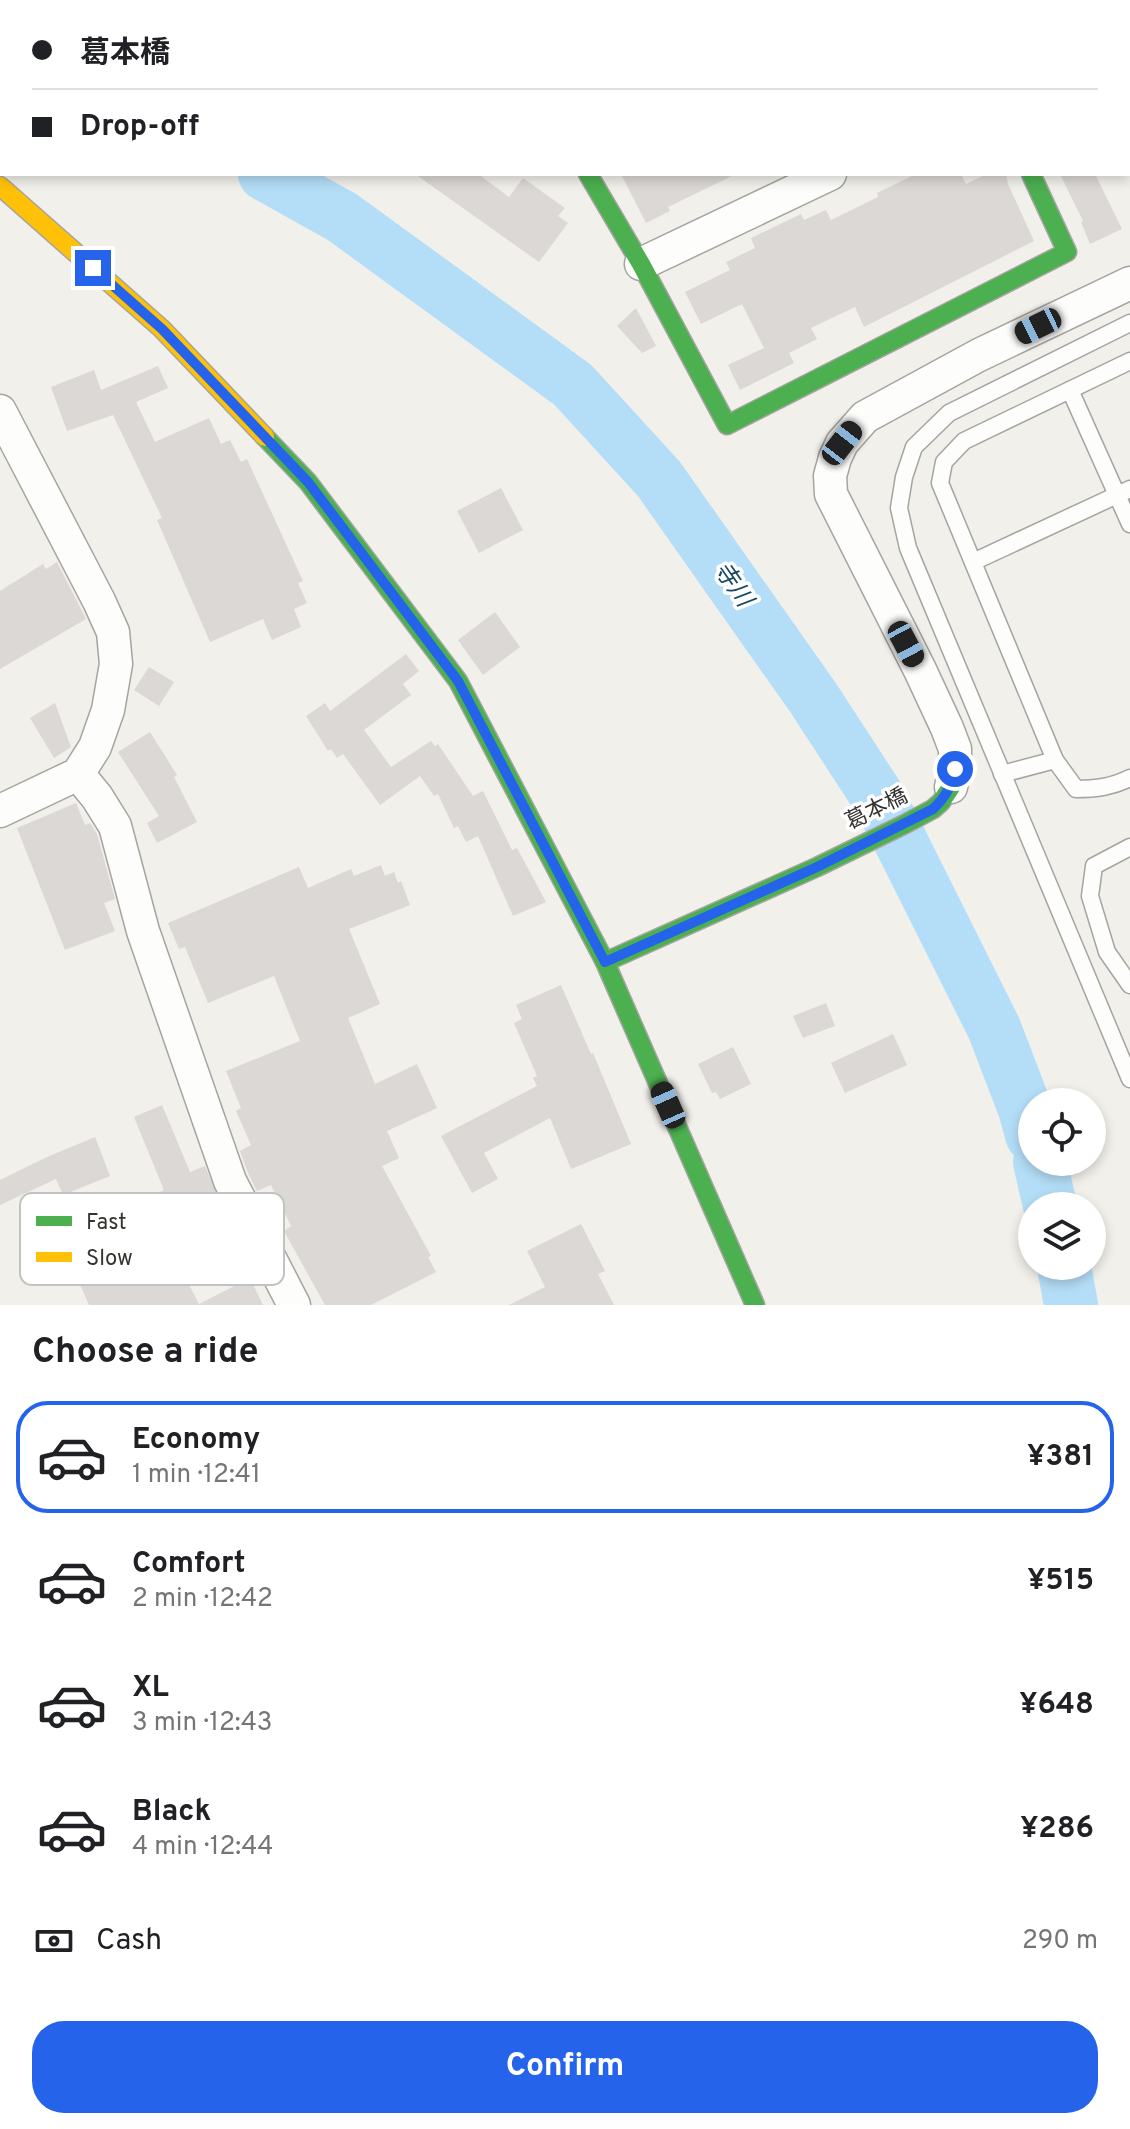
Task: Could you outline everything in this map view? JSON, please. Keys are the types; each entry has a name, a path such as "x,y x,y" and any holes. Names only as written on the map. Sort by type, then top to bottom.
{"street":[{"path":"589,176 641,264 727,425 1067,252 1032,176"},
{"path":"641,264 826,176"},
{"path":"0,186 162,329 308,482 458,681 605,962 755,1305"},
{"path":"951,787 955,749 920,670 831,494 830,476 835,458 842,443 865,417 979,355 1130,283"},
{"path":"0,411 113,632 116,664 108,710 95,747 78,774 0,811"},
{"path":"78,774 115,826 143,931 236,1193"},
{"name":"葛本橋","path":"605,962 817,867 933,809 951,787"},
{"path":"284,1285 294,1305"}],"lane":[{"path":"1130,323 949,413 914,447 904,477 899,508 908,548 1130,1079"},
{"path":"1130,361 964,441 944,462 940,483 1055,760 1076,789 1098,789 1130,778"},
{"path":"1070,390 1123,492 1130,524"},
{"path":"973,562 1123,492"},
{"path":"1002,774 1055,760"},
{"path":"1130,847 1094,866 1090,896 1107,952 1130,985"}],"building":[{"path":"418,176 481,176 509,197 523,178 565,208 558,216 568,223 539,262"},
{"path":"622,176 732,176 668,207 670,211 646,223"},
{"path":"912,176 962,176 966,184 983,176 1006,176 1034,241 864,327 855,307 811,328 817,339 789,353 794,363 740,390 728,365 764,348 742,304 701,324 685,292 730,270 726,262 755,248 751,238 801,214 804,220 826,210 831,220 878,197 877,193"},
{"path":"1061,176 1096,176 1122,229 1090,244 1083,221"},
{"path":"636,308 656,346 642,353 617,326"},
{"path":"158,366 168,388 136,402 155,442 209,418 221,444 230,440 241,462 247,459 303,581 298,583 307,603 294,609 301,627 272,640 263,619 210,642 157,520 162,518 113,415 67,431 51,387 94,370 101,390"},
{"path":"501,488 523,530 479,553 457,511"},
{"path":"57,562 86,619 0,669 0,591 43,564 46,569"},
{"path":"495,612 520,647 483,675 458,640"},
{"path":"406,654 419,671 403,684 411,695 364,730 391,767 431,741 435,746 438,744 473,796 483,791 512,850 517,848 546,902 513,916 478,836 466,842 458,826 454,828 438,794 434,796 420,776 380,805 343,754 337,758 331,749 328,751 306,716 325,703 330,711"},
{"path":"149,667 174,682 159,706 134,690"},
{"path":"55,703 71,747 54,758 30,718"},
{"path":"150,732 177,775 174,777 197,822 157,843 147,823 159,816 118,752"},
{"path":"76,803 85,825 90,823 97,834 115,899 104,903 115,931 65,950 17,828"},
{"path":"381,865 385,876 394,872 398,883 401,881 410,905 349,929 380,1004 348,1018 375,1084 417,1064 437,1108 387,1131 399,1158 382,1166 431,1256 428,1257 436,1272 371,1305 325,1305 284,1231 291,1226 284,1212 284,1193 275,1193 271,1185 257,1191 248,1173 240,1151 251,1145 236,1111 241,1108 226,1071 300,1041 274,976 208,1003 185,947 179,949 168,923 299,867 308,888 351,869 354,876"},
{"path":"561,985 631,1144 571,1169 550,1118 484,1153 498,1179 472,1193 441,1136 537,1086 533,1078 537,1076 514,1023 522,1019 516,1005"},
{"path":"826,1003 835,1026 803,1038 793,1016"},
{"path":"893,1034 907,1065 845,1093 831,1063"},
{"path":"733,1047 751,1084 720,1099 716,1092 712,1093 698,1064"},
{"path":"162,1105 190,1172 205,1166 216,1193 158,1193 164,1190 134,1117"},
{"path":"95,1137 110,1176 68,1193 62,1193 56,1179 20,1193 0,1205 0,1180"},
{"path":"581,1224 605,1271 598,1274 614,1305 509,1305 545,1287 527,1251"},
{"path":"80,1285 189,1285 199,1304 236,1285 253,1285 263,1305 89,1305"}],"waterway":[{"name":"寺川","path":"269,176 342,217 573,385 659,479 814,699 881,802 994,1028 1018,1091"},
{"name":"寺川","path":"1043,1176 1047,1192"},
{"name":"寺川","path":"1067,1280 1071,1305"}],"traffic: fast":[{"path":"589,176 641,264 727,425 1067,252 1032,176"},
{"path":"265,437 308,482 458,681 605,962 755,1305"},
{"path":"605,962 905,824 933,809 951,787"}],"traffic: slow":[{"path":"0,186 162,329 265,437"}],"route":[{"path":"93,268 162,329 308,482 458,681 605,962 817,867 933,809 951,787 955,769"}]}
